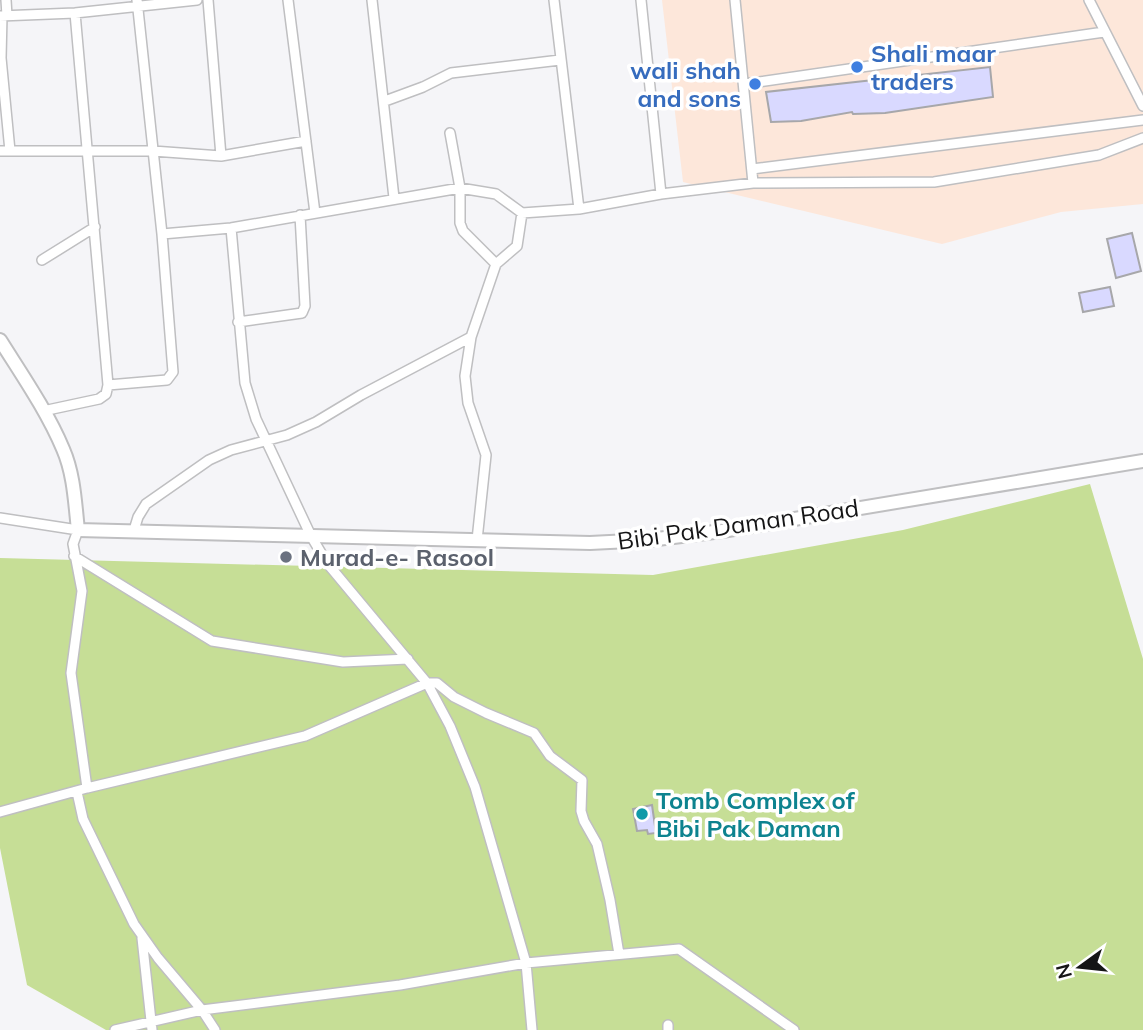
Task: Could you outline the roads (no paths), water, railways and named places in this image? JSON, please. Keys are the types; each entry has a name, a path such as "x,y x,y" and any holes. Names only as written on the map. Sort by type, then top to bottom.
{"street":[{"path":"6,0 1,58 5,151 153,151 221,156 306,141"},
{"path":"3,16 75,13 138,3 197,0"},
{"path":"208,0 221,156"},
{"path":"288,0 315,213"},
{"path":"372,0 394,198"},
{"path":"554,0 579,209"},
{"path":"641,0 661,194"},
{"path":"735,0 753,183"},
{"path":"1089,0 1143,106"},
{"path":"108,385 167,380 173,372 138,3"},
{"path":"44,411 99,399 106,394 108,385 75,13"},
{"path":"745,84 1104,32"},
{"path":"385,101 423,87 451,72 561,60"},
{"path":"752,169 1143,120"},
{"path":"450,132 460,188 460,223 463,231 496,264"},
{"path":"162,234 231,228 460,188 496,194 522,213 579,209 661,194 753,183 934,182 1099,155 1143,138"},
{"path":"477,540 486,455 468,403 465,376 471,337 496,264 517,246 522,213"},
{"path":"238,322 302,313 305,306 300,215"},
{"path":"42,260 95,227"},
{"path":"231,228 238,322 248,398 265,442 327,563 427,683 450,726 475,787 526,963 532,1030"},
{"path":"134,530 146,504 209,460 316,422 371,389 471,337"},
{"path":"0,340 44,411 64,449 70,469 78,530 73,544 74,556 82,591 71,673 87,788"},
{"name":"Bibi Pak Daman Road","path":"78,530 590,543 686,535 1143,461"},
{"path":"0,518 78,530"},
{"path":"74,556 212,641 343,662 408,659"},
{"path":"0,812 87,788 305,736 427,683 437,684 454,697 534,733 550,756 582,780 581,811 597,845 619,954"},
{"path":"77,792 83,820 142,937 202,1010 215,1030"},
{"path":"142,937 152,1026"},
{"path":"115,1030 152,1026 202,1010 400,985 526,963 679,949 794,1030"}],"place":[{"name":"Shali maar traders","path":"857,67"},
{"name":"wali shah and sons","path":"755,84"},
{"name":"Murad-e- Rasool","path":"286,557"},
{"name":"Tomb Complex of Bibi Pak Daman","path":"642,814"}]}
